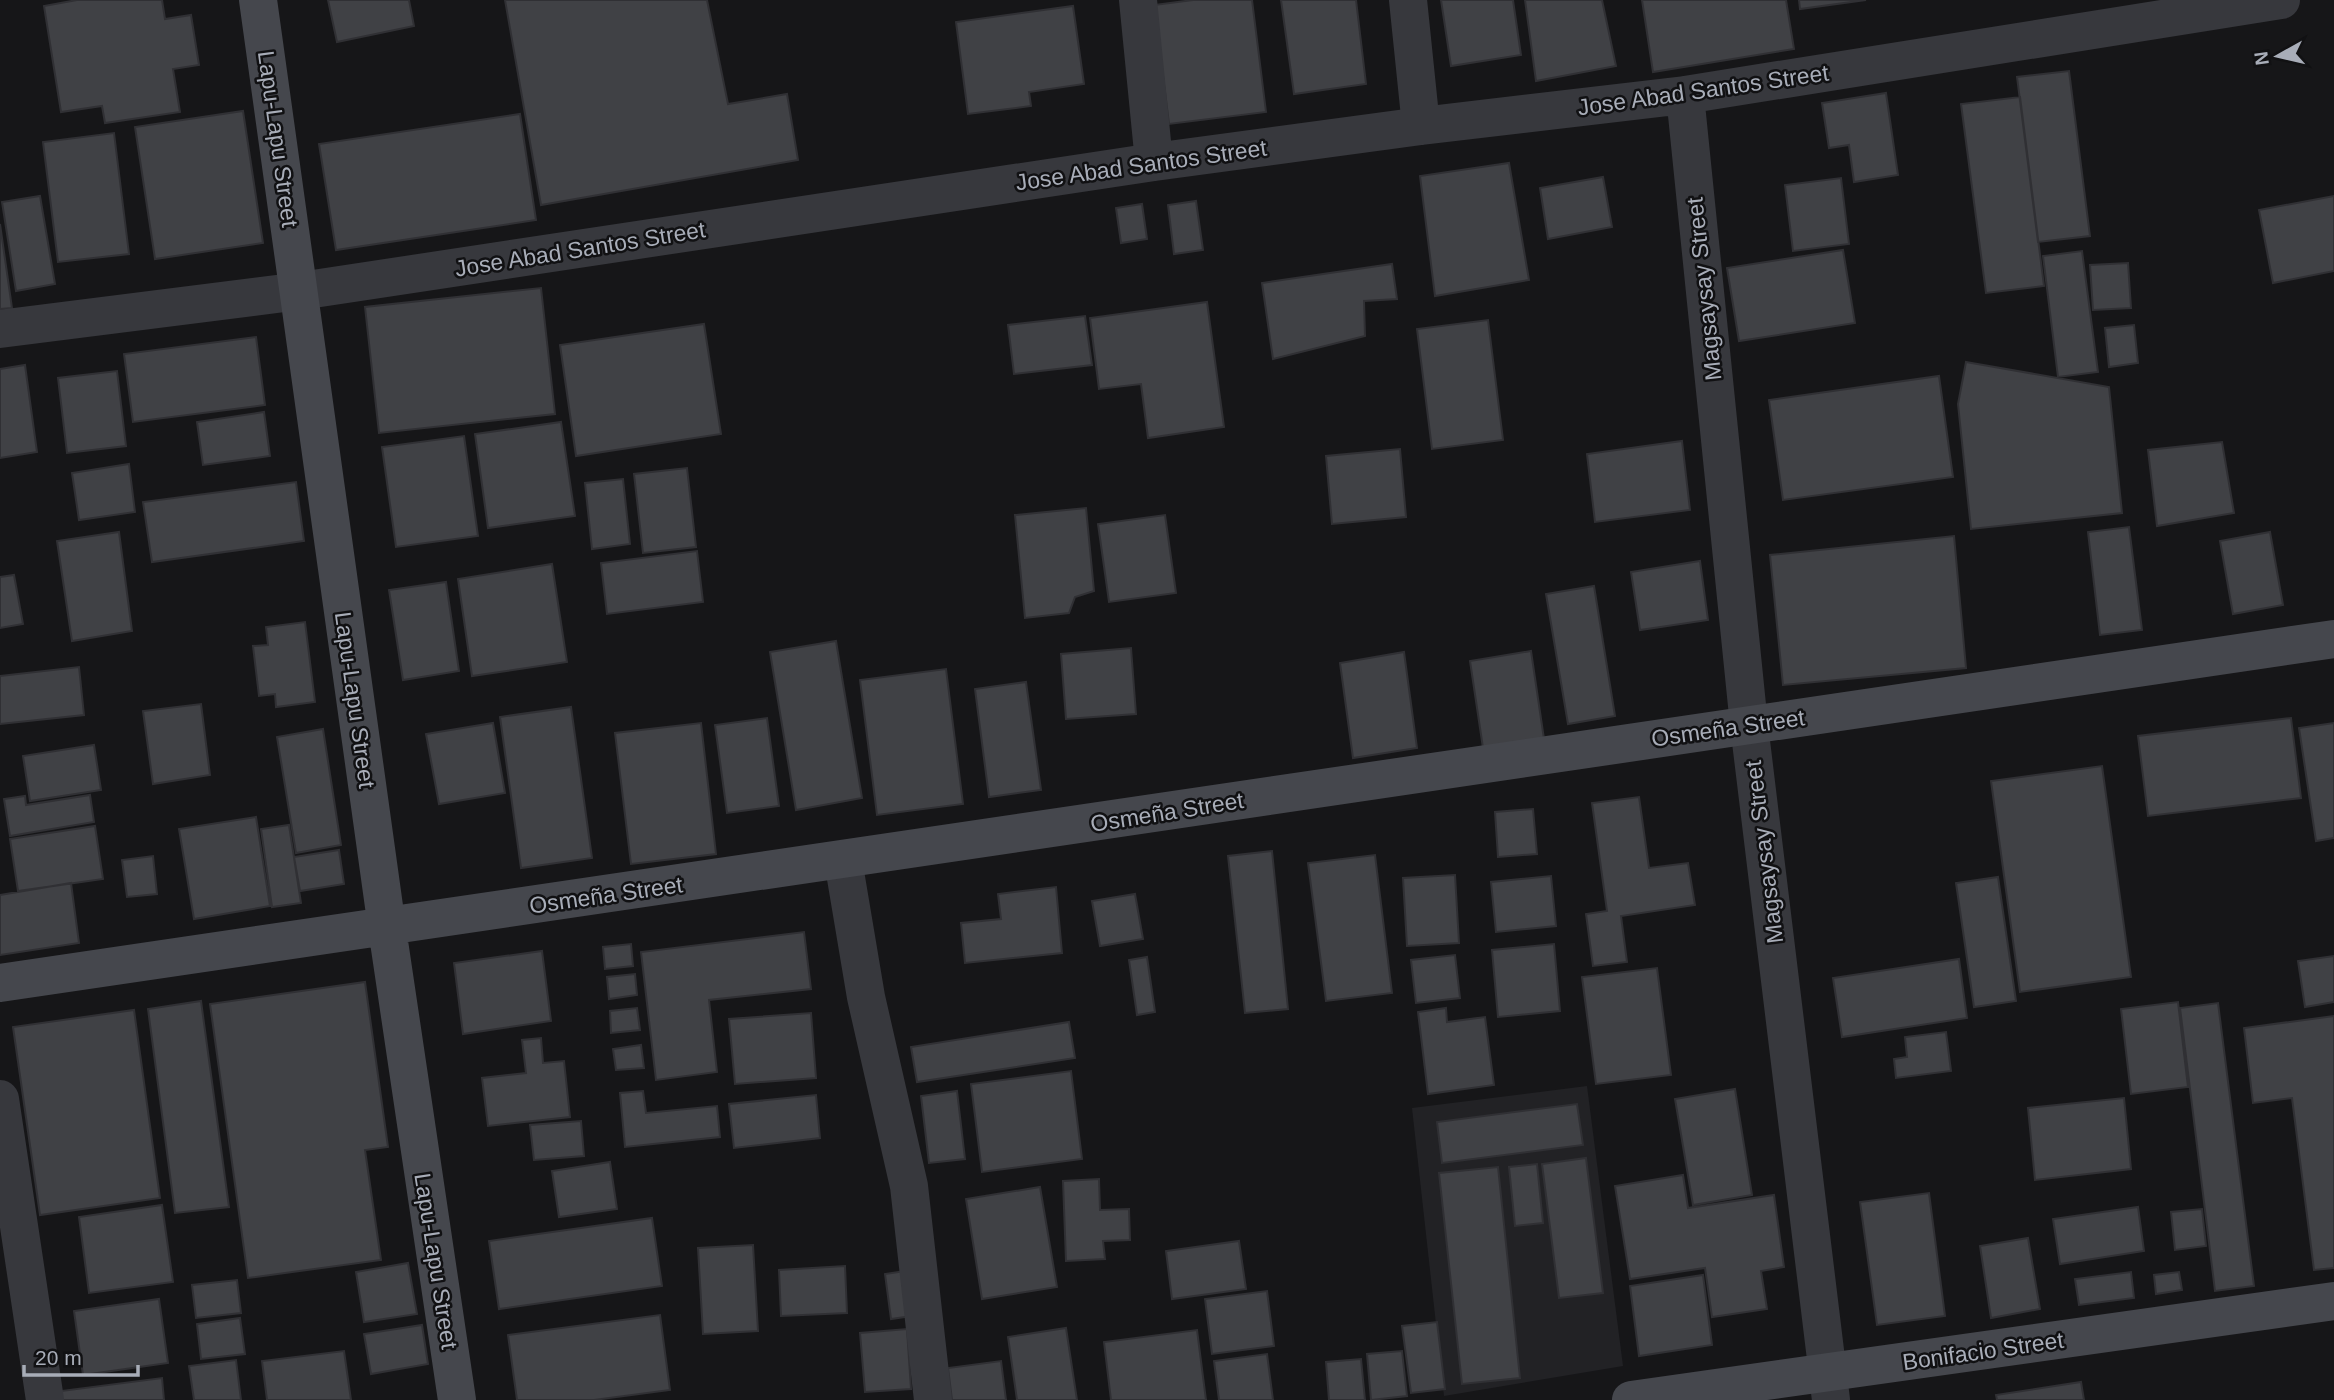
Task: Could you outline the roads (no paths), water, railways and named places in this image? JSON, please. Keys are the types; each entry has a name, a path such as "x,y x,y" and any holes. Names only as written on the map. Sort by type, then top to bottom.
{"street":[{"name":"Lapu-Lapu Street","path":"258,0 387,928 457,1400"},
{"path":"1138,0 1154,162"},
{"path":"1408,0 1421,126"},
{"name":"Jose Abad Santos Street","path":"0,329 300,291 1154,162 1421,126 1685,95 2281,0"},
{"name":"Magsaysay Street","path":"1685,95 1749,725 1829,1386"},
{"name":"Osmeña Street","path":"0,983 2334,639"},
{"path":"842,860 866,997 909,1186 933,1400"},
{"path":"0,1099 45,1400"},
{"name":"Bonifacio Street","path":"1631,1400 1829,1386 2334,1301"}]}
